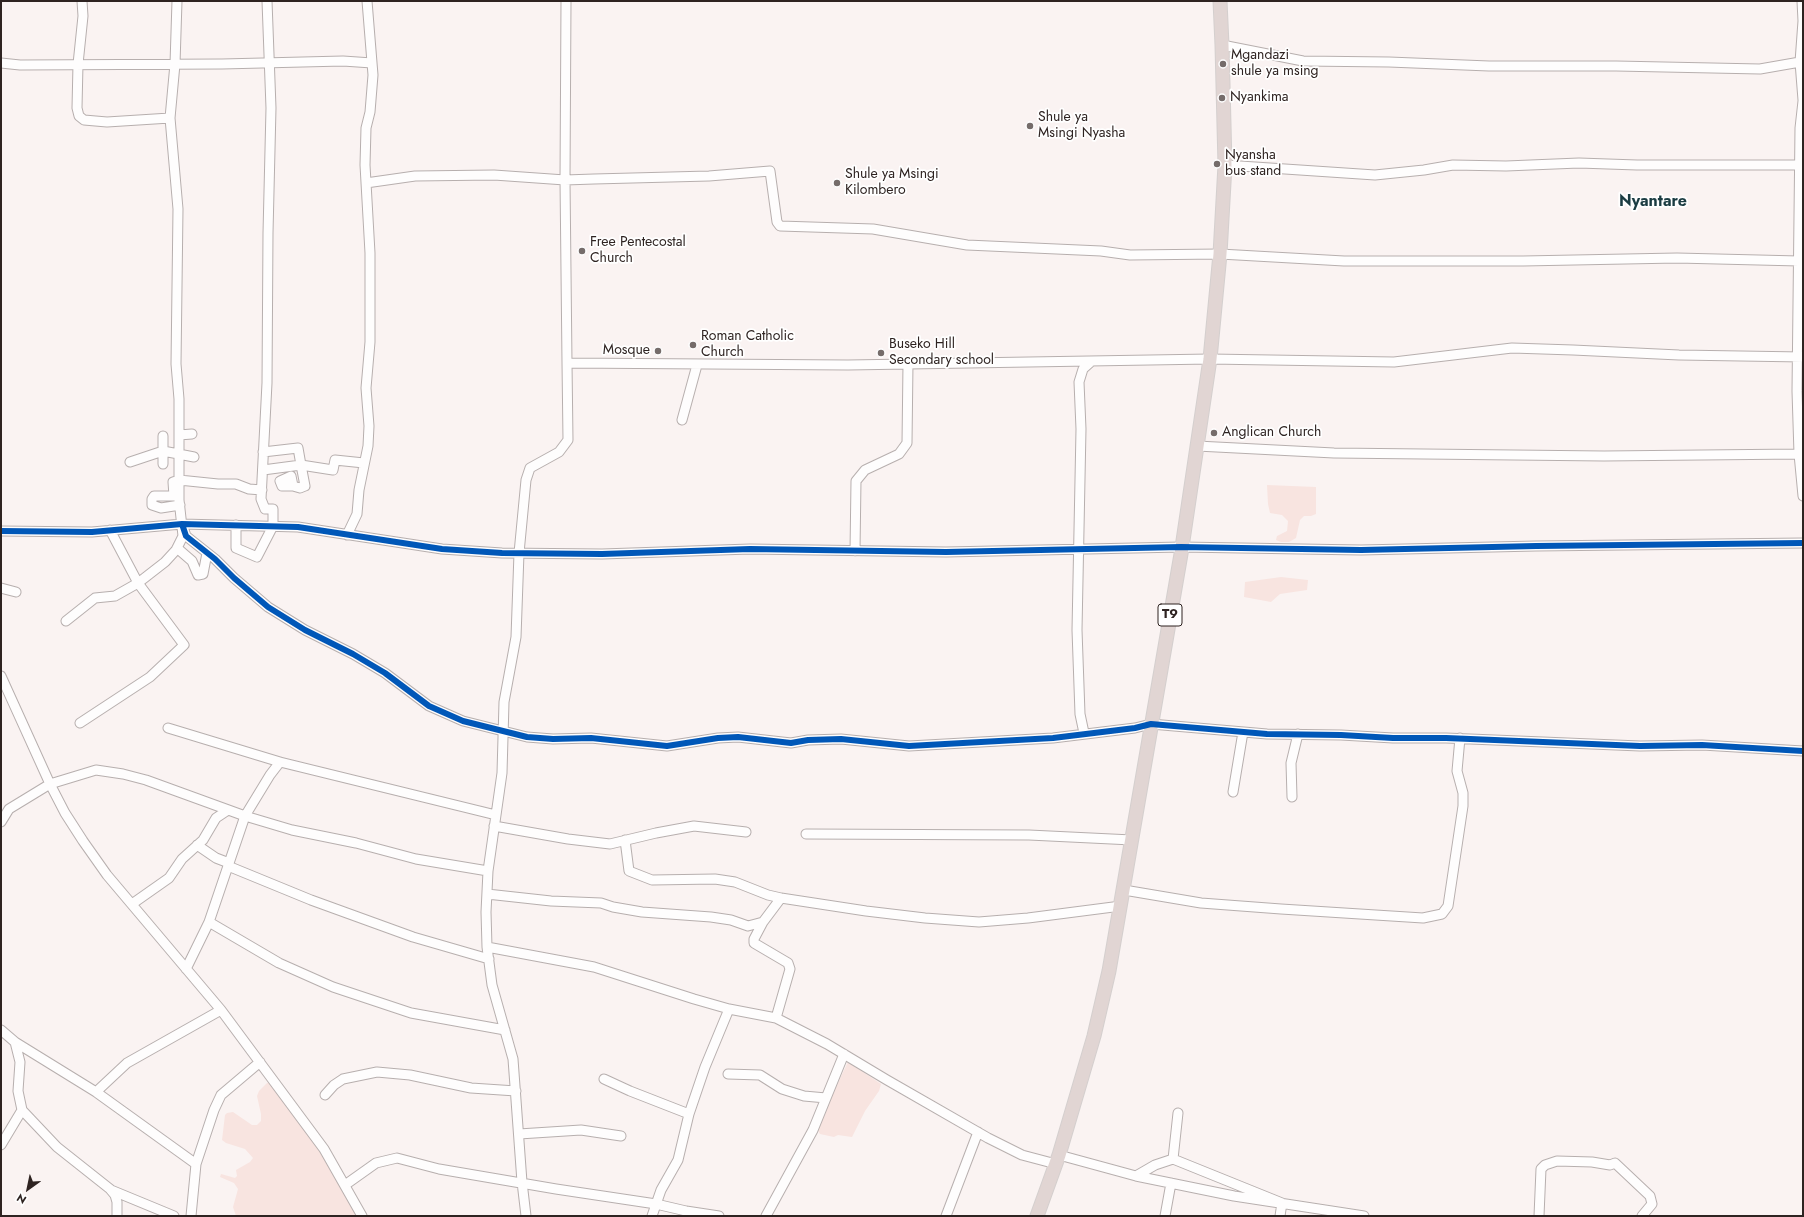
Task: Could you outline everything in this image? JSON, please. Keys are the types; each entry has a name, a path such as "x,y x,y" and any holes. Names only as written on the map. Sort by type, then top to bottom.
{"highway":[{"name":"T9","path":"1037,1216 1057,1160 1094,1036 1109,971 1182,547 1210,359 1220,254 1224,165 1220,1"}],"street":[{"path":"82,1 83,16 78,64 77,108 79,116 84,120 108,122 170,118"},
{"path":"66,621 95,598 115,596 138,583 165,562 177,548 183,536 180,505 176,364 178,210 170,118 175,64 177,1"},
{"path":"236,525 236,548 257,557 273,526 273,509 265,509 261,499 267,383 271,108 267,1"},
{"path":"346,535 357,514 359,490 368,446 369,426 366,388 370,342 371,283 370,231 366,183 366,128 373,89 367,1"},
{"path":"526,1216 522,1182 514,1059 492,985 487,947 486,912 488,871 502,773 504,702 516,637 519,553 526,480 530,468 559,452 568,440 565,180 566,1"},
{"path":"1802,1 1803,21 1800,62 1803,101 1800,128 1799,454 1803,496"},
{"path":"1222,45 1303,61 1389,62 1489,66 1616,66 1760,69 1800,62"},
{"path":"1,63 20,65 343,61 372,63"},
{"path":"1224,165 1375,175 1424,170 1453,165 1506,166 1579,163 1637,165 1801,165"},
{"path":"366,183 423,176 494,175 565,180 709,176 770,171 777,222 780,226 872,229 967,245 1101,250 1130,255 1220,254 1344,261 1523,261 1677,258 1799,261"},
{"path":"567,363 697,365 908,364 1210,359 1394,362 1512,348 1679,355 1800,357"},
{"path":"1084,733 1080,714 1077,630 1081,429 1079,382 1083,369 1092,361"},
{"path":"855,551 856,481 865,470 899,454 908,443 908,364"},
{"path":"682,420 697,365"},
{"path":"179,434 192,434"},
{"path":"163,436 163,464"},
{"path":"1197,446 1334,453 1604,456 1799,454"},
{"path":"263,452 298,448 305,486 300,488 293,486"},
{"path":"130,462 163,451 194,457"},
{"path":"262,470 301,465 333,470 335,460 364,463"},
{"path":"180,505 161,508 152,505 154,496 174,496 173,482 179,480 218,484 236,484 249,489 262,490"},
{"path":"1,531 92,532 182,524 273,526 298,527 442,549 519,553 635,554 750,550 946,552 1182,547 1361,550 1536,546 1803,543"},
{"path":"182,524 186,536 268,607 305,630 353,654 385,673 429,706 463,721 502,732 527,737 553,739 591,738 667,746 718,738 738,737 791,743 808,740 842,739 909,746 1052,738 1135,728 1151,724 1267,734 1460,738 1640,746 1702,745 1803,752"},
{"path":"80,723 150,677 184,645 138,583 110,530"},
{"path":"177,548 192,561 198,575 203,574 207,553"},
{"path":"1,588 16,592"},
{"path":"2,682 50,784 65,813 83,841 107,875 221,1010 260,1062 324,1149 362,1216"},
{"path":"168,728 280,762 496,815"},
{"path":"1233,792 1242,732"},
{"path":"1292,797 1291,763 1298,734"},
{"path":"1124,890 1201,903 1423,918 1442,914 1448,906 1463,806 1463,793 1456,771 1460,738"},
{"path":"186,969 209,922 245,816 270,775 280,762"},
{"path":"1,822 9,809 50,784 96,770 118,773 146,780 245,816 292,830 356,843 416,860 488,871"},
{"path":"132,904 169,878 182,858 203,840 216,818 228,810"},
{"path":"494,826 568,840 610,844 656,832 694,826 746,832"},
{"path":"806,834 1029,835 1132,840"},
{"path":"625,840 629,870 652,880 716,879 735,882 768,895 781,898 925,918 979,922 1028,918 1121,906"},
{"path":"197,845 228,864 311,900 413,936 489,959"},
{"path":"487,894 551,901 601,903 613,907 642,912 732,920 748,926 763,922"},
{"path":"776,1018 790,969 788,963 754,943 754,939 763,922 781,898"},
{"path":"209,922 279,963 333,987 411,1013 505,1030"},
{"path":"487,947 594,966 729,1009 776,1018 844,1054 978,1132 1022,1155 1057,1160 1234,1196 1364,1216"},
{"path":"652,1216 661,1190 678,1160 689,1114 705,1067 729,1009"},
{"path":"96,1092 127,1063 221,1010"},
{"path":"1,1030 15,1042 96,1092 196,1164"},
{"path":"15,1042 20,1062 18,1090 22,1110 57,1147 110,1189 115,1195 117,1202 117,1216"},
{"path":"766,1216 813,1130 844,1054"},
{"path":"191,1216 196,1164 214,1110 221,1095 260,1062"},
{"path":"325,1095 334,1085 343,1079 377,1072 410,1075 471,1088 516,1091"},
{"path":"728,1074 760,1075 782,1089 804,1096 826,1098"},
{"path":"604,1079 630,1092 689,1114"},
{"path":"1,1145 22,1110"},
{"path":"1173,1159 1178,1113"},
{"path":"519,1134 581,1130 621,1136"},
{"path":"946,1216 978,1132"},
{"path":"345,1185 376,1163 397,1158 439,1168 719,1216"},
{"path":"1136,1176 1155,1165 1173,1159 1282,1204"},
{"path":"1539,1216 1542,1169 1545,1165 1557,1161 1592,1162 1610,1165 1615,1163 1650,1196 1652,1204 1642,1216"},
{"path":"1165,1216 1171,1183"},
{"path":"110,1189 174,1216"},
{"path":"1280,1216 1282,1204"}],"shaded area":[{"path":"1267,485 1316,487 1316,514 1304,516 1300,520 1296,538 1289,542 1281,542 1276,540 1277,536 1287,531 1288,521 1282,515 1270,513"},
{"path":"1281,577 1308,580 1307,590 1280,594 1271,602 1244,597 1245,582"},
{"path":"848,1062 881,1084 879,1091 865,1111 852,1137 838,1135 834,1137 820,1134 816,1128"},
{"path":"274,1082 324,1150 363,1216 236,1216 233,1207 238,1189 234,1183 220,1177 221,1174 235,1178 237,1176 236,1170 250,1162 253,1158 245,1149 226,1143 222,1140 225,1115 233,1112 252,1125 257,1125 261,1121 261,1114 257,1096 259,1091 267,1083"}],"cycle path":[{"path":"182,524 186,536 215,559 234,578 268,607 305,630 353,654 385,673 429,706 463,721 527,737 553,739 591,738 667,746 718,738 738,737 791,743 808,740 841,739 909,746 1053,738 1135,728 1151,724 1267,734 1446,738 1640,746 1702,745 1803,751"},
{"path":"1,531 92,532 182,524 298,527 442,549 502,553 602,554 750,549 946,552 1181,547 1361,550 1536,546 1803,543"}],"place":[{"name":"Mgandazi shule ya msing","path":"1223,64"},
{"name":"Nyankima","path":"1222,98"},
{"name":"Shule ya Msingi Nyasha","path":"1030,126"},
{"name":"Nyansha bus stand","path":"1217,164"},
{"name":"Shule ya Msingi Kilombero","path":"837,183"},
{"name":"Free Pentecostal Church","path":"582,251"},
{"name":"Roman Catholic Church","path":"693,345"},
{"name":"Mosque","path":"658,351"},
{"name":"Buseko Hill Secondary school","path":"881,353"},
{"name":"Anglican Church","path":"1214,433"}],"district":[{"name":"Nyantare","path":"1653,202"}]}
